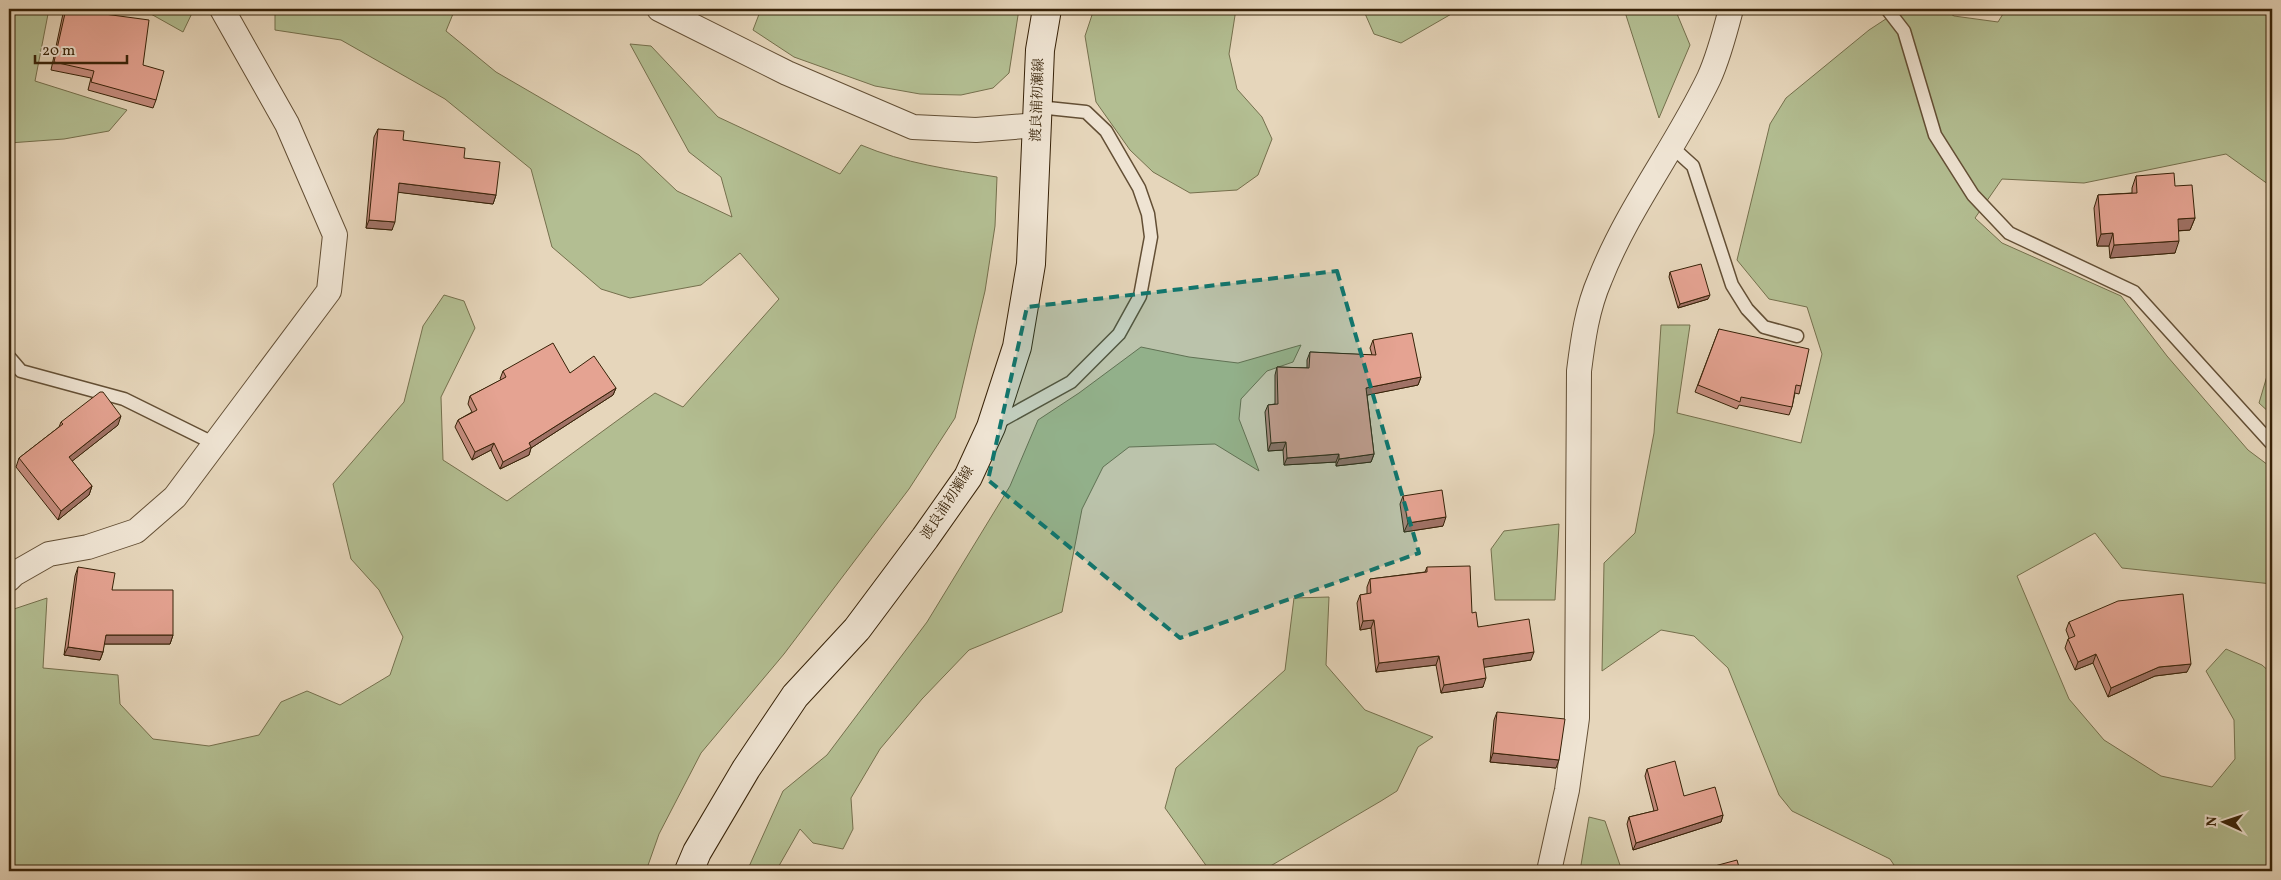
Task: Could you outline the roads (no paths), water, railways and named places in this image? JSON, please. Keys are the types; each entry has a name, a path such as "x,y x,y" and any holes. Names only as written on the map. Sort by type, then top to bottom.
{"main road":[{"name":"渡良浦初瀬線","path":"689,871 697,852 746,769 795,696 857,629 925,538 968,477 991,427 1017,347 1031,264 1040,50 1048,9"}],"street":[{"path":"9,579 14,574 49,554 88,547 136,531 175,497 329,291 335,235 287,124 222,9"},
{"path":"659,9 787,73 913,127 976,130 1038,116"},
{"path":"1549,871 1567,790 1577,718 1579,371 1585,324 1599,279 1620,233 1672,147 1709,77 1731,9"}],"lane":[{"path":"1887,9 1904,31 1935,135 1973,195 2009,233 2134,292 2272,444"},
{"path":"991,427 1072,382 1119,334 1140,296 1151,237 1148,214 1139,188 1106,131 1086,112 1038,116"},
{"path":"1672,147 1693,166 1732,285 1747,309 1764,327 1797,336"},
{"path":"9,357 21,371 124,399 215,444"}]}
